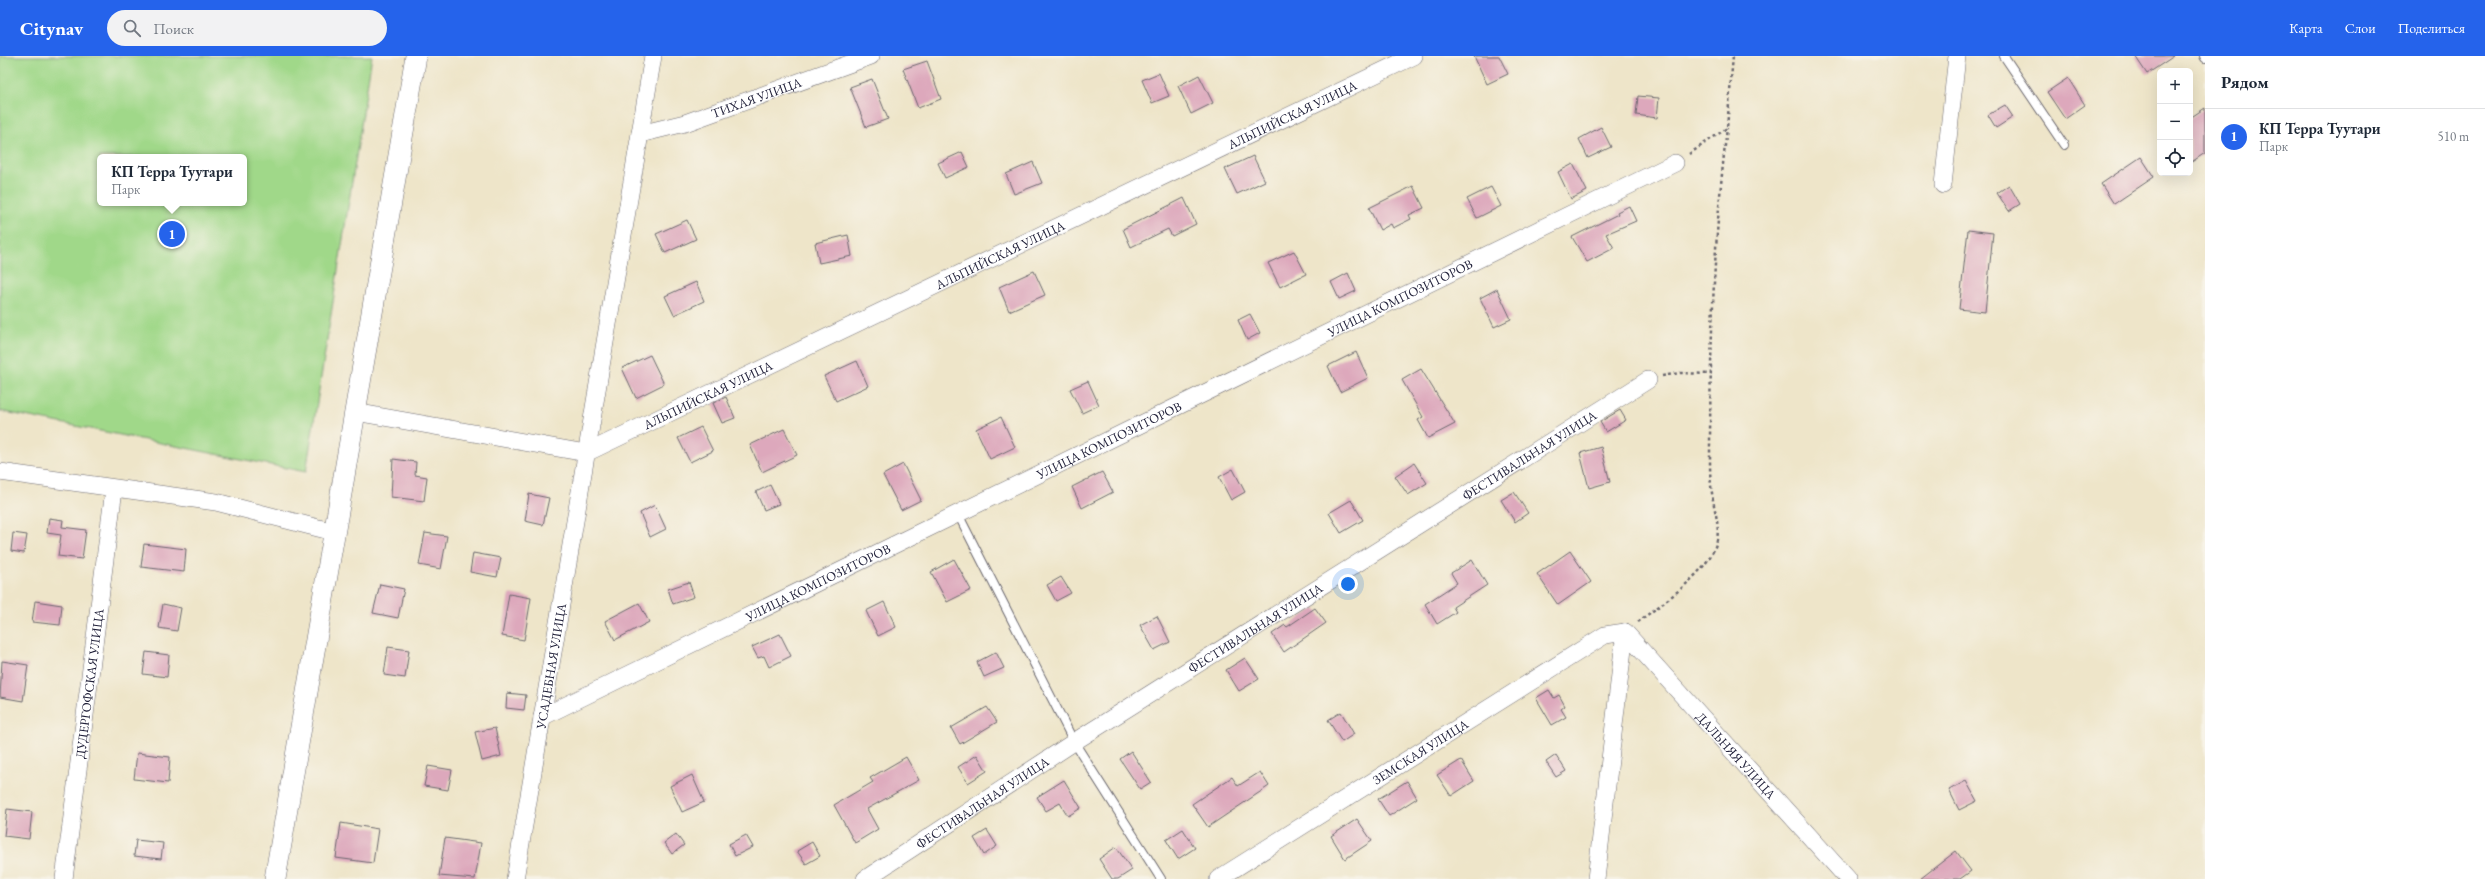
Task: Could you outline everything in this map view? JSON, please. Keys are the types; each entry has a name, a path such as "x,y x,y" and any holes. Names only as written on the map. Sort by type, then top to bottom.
{"street":[{"path":"275,879 416,56"},
{"name":"УСАДЕБНАЯ УЛИЦА","path":"515,879 653,56"},
{"name":"ТИХАЯ УЛИЦА","path":"640,134 685,123 870,56"},
{"name":"АЛЬПИЙСКАЯ УЛИЦА","path":"586,453 1414,56"},
{"path":"1943,185 1957,56"},
{"name":"УЛИЦА КОМПОЗИТОРОВ","path":"542,717 1675,163"},
{"name":"ФЕСТИВАЛЬНАЯ УЛИЦА","path":"865,879 1074,742 1648,380"},
{"path":"355,412 586,453"},
{"path":"0,472 216,502 334,532"},
{"name":"ДУДЕРГОФСКАЯ УЛИЦА","path":"64,879 114,489"},
{"path":"1596,879 1625,632"},
{"name":"ЗЕМСКАЯ УЛИЦА","path":"1218,879 1605,635 1625,632"},
{"name":"ДАЛЬНЯЯ УЛИЦА","path":"1625,632 1848,879"}],"lane":[{"path":"2004,56 2064,145"},
{"path":"958,514 1074,742 1161,879"}],"path":[{"path":"1625,632 1701,569 1716,544 1718,520 1712,494 1710,455 1711,374 1718,206 1728,128 1733,56"},
{"path":"1675,163 1728,128"},
{"path":"1648,380 1680,373 1711,374"}],"green space":[{"path":"0,56 372,56 306,472 0,411"}],"building":[{"path":"1474,56 1499,56 1508,74 1487,84"},
{"path":"2135,56 2174,56 2147,74"},
{"path":"927,61 941,99 918,108 903,69"},
{"path":"1159,73 1169,96 1152,103 1142,80"},
{"path":"1199,75 1213,103 1191,114 1178,86"},
{"path":"2068,78 2085,105 2065,119 2047,92"},
{"path":"872,79 888,119 866,127 850,87"},
{"path":"1638,96 1659,98 1657,118 1636,115"},
{"path":"2005,105 2013,117 1996,128 1988,115"},
{"path":"2205,108 2205,153 2193,161 2193,140 2193,116"},
{"path":"1601,127 1611,147 1588,158 1579,139"},
{"path":"962,152 969,167 945,178 938,163"},
{"path":"1253,156 1265,181 1237,194 1225,169"},
{"path":"2141,157 2154,177 2114,204 2101,184"},
{"path":"1033,162 1042,183 1014,194 1006,174"},
{"path":"1573,164 1587,191 1571,199 1558,172"},
{"path":"2009,185 2020,204 2009,211 1997,193"},
{"path":"1413,186 1424,208 1409,215 1411,219 1393,228 1391,224 1380,230 1369,208"},
{"path":"1491,187 1501,206 1477,218 1467,199"},
{"path":"1184,198 1196,224 1172,236 1168,229 1131,247 1123,229"},
{"path":"1629,206 1636,221 1606,234 1614,248 1587,262 1572,237 1618,214 1617,212"},
{"path":"687,220 696,239 665,253 656,234"},
{"path":"1968,230 1993,233 1985,312 1959,309"},
{"path":"848,235 852,256 819,263 815,243"},
{"path":"1294,251 1306,274 1280,287 1268,263"},
{"path":"1034,271 1045,295 1009,311 999,287"},
{"path":"1348,273 1356,291 1339,299 1331,282"},
{"path":"696,282 704,301 674,315 665,296"},
{"path":"1497,289 1511,319 1494,327 1480,298"},
{"path":"1250,314 1260,333 1247,340 1238,320"},
{"path":"1356,352 1368,378 1340,392 1328,366"},
{"path":"650,355 664,384 636,398 622,368"},
{"path":"857,361 868,386 836,401 824,376"},
{"path":"1421,369 1455,424 1428,438 1418,420 1423,417 1402,380"},
{"path":"1088,381 1099,405 1082,413 1070,389"},
{"path":"726,397 735,418 722,423 713,403"},
{"path":"1620,410 1626,420 1606,432 1600,422"},
{"path":"1001,417 1015,447 990,459 976,429"},
{"path":"701,427 713,451 690,462 678,438"},
{"path":"784,429 797,455 762,472 750,445"},
{"path":"1601,447 1610,482 1589,488 1580,453"},
{"path":"393,459 416,462 415,475 427,477 424,501 391,497"},
{"path":"1414,463 1427,483 1408,495 1395,476"},
{"path":"903,464 921,500 901,510 883,475"},
{"path":"1233,469 1245,492 1231,500 1219,477"},
{"path":"1102,472 1113,492 1082,508 1072,487"},
{"path":"770,485 779,504 764,510 756,492"},
{"path":"1514,492 1528,513 1515,522 1501,500"},
{"path":"529,494 549,498 543,525 525,521"},
{"path":"1351,500 1363,520 1341,533 1329,513"},
{"path":"655,505 666,529 650,537 640,513"},
{"path":"49,518 63,520 62,527 86,530 82,559 58,556 61,535 47,533"},
{"path":"13,533 27,535 24,553 11,551"},
{"path":"425,533 447,536 441,569 419,565"},
{"path":"144,544 186,549 184,572 141,567"},
{"path":"1570,551 1591,582 1558,605 1537,574"},
{"path":"473,553 501,558 497,577 470,572"},
{"path":"954,559 971,590 947,602 931,572"},
{"path":"1472,560 1487,585 1453,607 1456,612 1437,624 1425,604 1457,583 1451,573"},
{"path":"1061,577 1071,593 1056,601 1047,585"},
{"path":"689,582 694,597 673,604 668,589"},
{"path":"380,584 404,589 398,618 373,613"},
{"path":"509,594 531,598 524,640 502,636"},
{"path":"35,601 62,605 60,625 32,622"},
{"path":"884,602 896,627 878,636 866,611"},
{"path":"639,603 649,622 615,640 605,621"},
{"path":"163,604 181,608 177,631 159,628"},
{"path":"1315,608 1326,623 1284,652 1272,634 1285,625 1287,627"},
{"path":"1157,616 1170,642 1154,650 1140,625"},
{"path":"780,634 791,656 769,667 764,656 758,658 752,647"},
{"path":"388,647 409,650 405,678 384,675"},
{"path":"146,652 169,655 167,677 143,674"},
{"path":"996,652 1004,668 984,677 977,662"},
{"path":"1245,658 1259,679 1239,691 1226,670"},
{"path":"2,661 28,665 23,701 0,697"},
{"path":"1549,690 1554,698 1559,695 1565,706 1561,709 1566,717 1552,725 1536,698"},
{"path":"507,693 526,695 524,710 506,708"},
{"path":"987,707 997,722 960,744 951,728"},
{"path":"1341,712 1354,734 1342,742 1328,720"},
{"path":"495,728 501,756 482,761 475,732"},
{"path":"1131,751 1151,782 1140,789 1120,759"},
{"path":"137,753 170,757 168,783 134,779"},
{"path":"977,755 987,771 968,783 958,767"},
{"path":"1556,755 1566,771 1556,777 1546,762"},
{"path":"906,757 919,780 867,809 878,829 855,843 834,805 873,782 870,778"},
{"path":"1461,760 1474,781 1451,796 1437,775"},
{"path":"428,766 452,770 448,790 424,786"},
{"path":"1260,772 1269,786 1208,827 1192,804 1232,777 1238,786"},
{"path":"692,775 704,802 682,812 670,786"},
{"path":"1064,780 1081,808 1068,816 1060,803 1046,811 1037,797"},
{"path":"1407,781 1417,798 1389,816 1378,799"},
{"path":"1966,781 1977,801 1959,810 1949,790"},
{"path":"7,809 32,812 29,839 4,836"},
{"path":"1357,819 1372,841 1345,859 1331,836"},
{"path":"341,823 378,829 373,863 336,858"},
{"path":"1183,829 1195,848 1178,859 1166,840"},
{"path":"987,830 997,846 984,855 974,838"},
{"path":"676,834 684,845 672,854 664,843"},
{"path":"746,835 753,847 735,856 729,844"},
{"path":"445,838 481,843 475,879 439,876"},
{"path":"136,840 163,843 161,859 134,856"},
{"path":"812,842 820,856 806,864 797,851"},
{"path":"1116,847 1132,870 1118,879 1112,879 1099,859"},
{"path":"1956,851 1971,871 1960,879 1920,879"}],"place":[{"name":"КП Терра Туутари","path":"172,234"}]}
